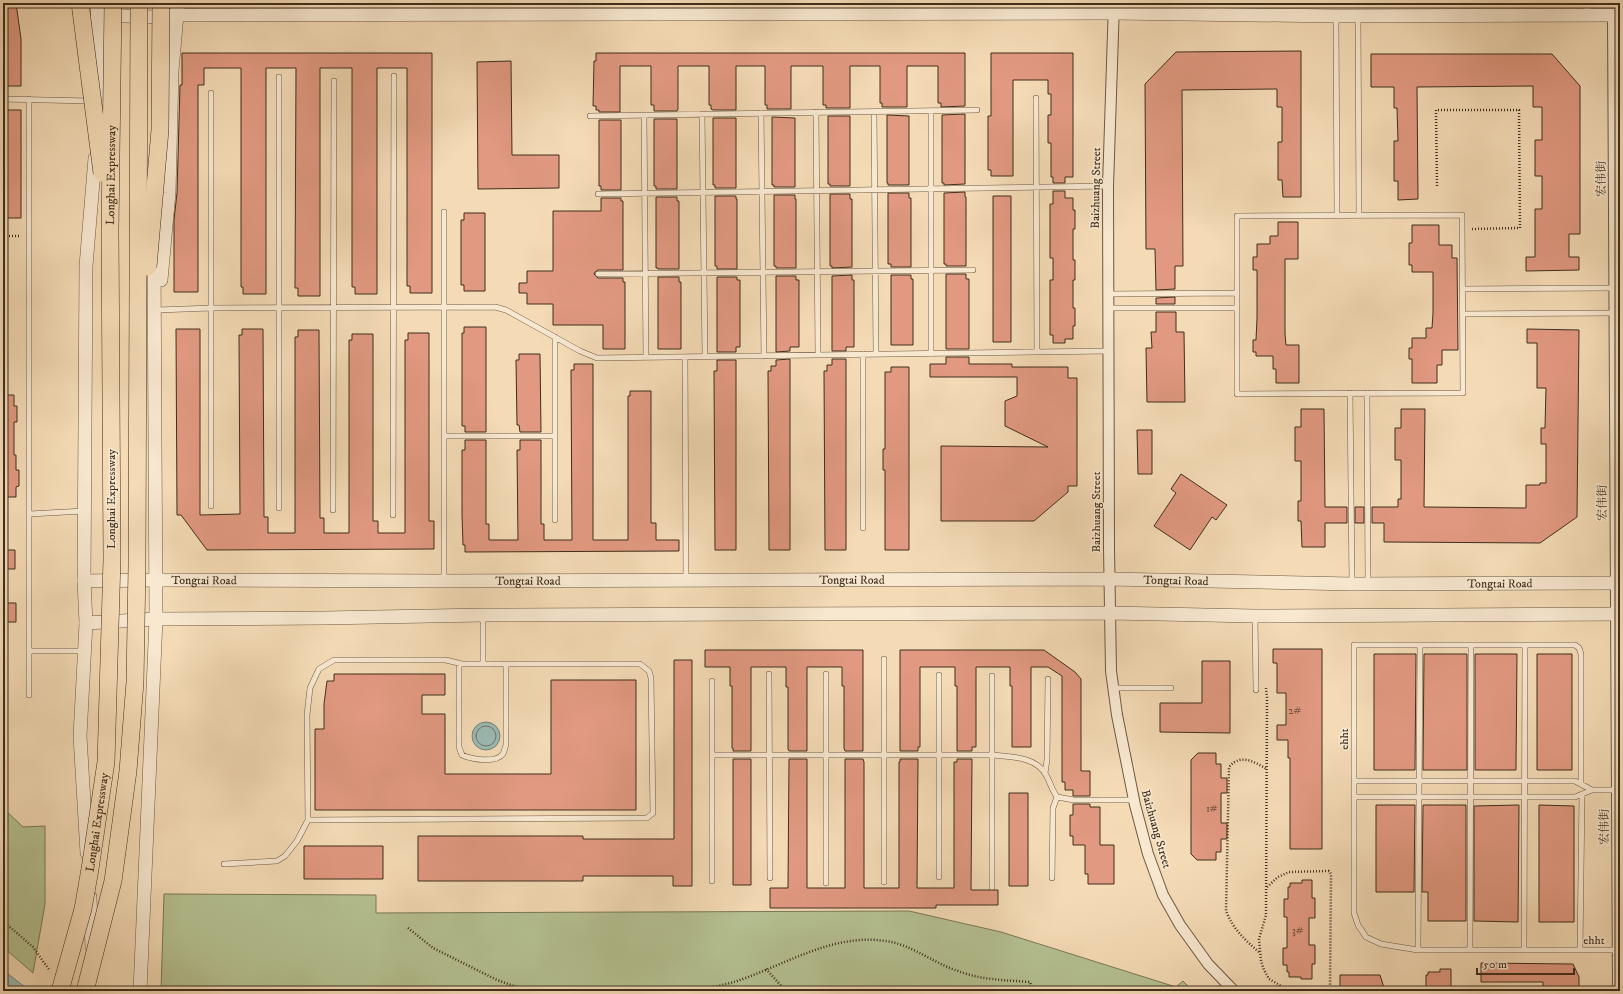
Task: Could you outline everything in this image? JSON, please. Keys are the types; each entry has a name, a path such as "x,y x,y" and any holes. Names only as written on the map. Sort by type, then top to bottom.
{"highway":[{"path":"80,3 110,230"},
{"name":"Longhai Expressway","path":"60,991 82,909 89,876 106,762 112,559 110,230 112,3"},
{"name":"Longhai Expressway","path":"92,990 113,881 128,771 135,682 137,566 139,3"},
{"path":"137,348 147,276 160,130 157,10"}],"street":[{"path":"140,991 156,618 154,375 157,10 154,3"},
{"path":"92,990 80,736 86,623 84,581 86,266 100,101 97,9 1114,8 1358,16 1587,9 1617,15"},
{"name":"Baizhuang Street","path":"1114,8 1108,186 1109,579 1111,671 1113,688 1134,800 1148,854 1163,895 1180,926 1208,964 1234,991"},
{"path":"154,375 158,310 169,193 172,71 178,9"},
{"name":"宏伟街","path":"1617,15 1614,313 1617,363 1618,991"},
{"name":"Tongtai Road","path":"84,581 1109,579 1352,584 1618,583"},
{"path":"86,623 156,618 324,618 483,615 1110,613 1255,616 1618,614"}],"lane":[{"path":"1336,16 1337,216"},
{"path":"1358,16 1359,216"},
{"path":"393,515 394,76"},
{"path":"279,77 279,508"},
{"path":"333,510 334,81"},
{"path":"211,93 211,506"},
{"path":"1036,98 1037,352"},
{"path":"3,99 100,101"},
{"path":"29,99 29,695"},
{"path":"590,116 978,110"},
{"path":"931,111 931,354"},
{"path":"816,112 818,355"},
{"path":"874,112 876,354"},
{"path":"761,113 764,356"},
{"path":"702,114 705,356"},
{"path":"644,115 646,357"},
{"path":"598,194 1108,186"},
{"path":"444,212 444,581"},
{"path":"1462,215 1463,392 1238,394 1237,216 1337,216 1462,215"},
{"path":"598,274 972,270"},
{"path":"1462,289 1614,288"},
{"path":"1108,294 1237,293"},
{"path":"158,310 211,308 495,307 506,310 580,351 597,358 1109,351"},
{"path":"1108,308 1237,308"},
{"path":"1463,314 1614,313"},
{"path":"555,337 555,520"},
{"path":"863,354 863,528"},
{"path":"685,357 686,580"},
{"path":"1350,393 1352,584"},
{"path":"1367,393 1368,584"},
{"path":"444,436 555,436"},
{"path":"29,514 85,511"},
{"path":"483,615 483,664"},
{"path":"1255,616 1256,690"},
{"name":"ehht","path":"1581,784 1581,654 1575,645 1354,645 1354,913 1358,925 1366,937 1381,944 1418,950 1580,950 1618,944"},
{"path":"1418,950 1420,645"},
{"path":"1470,950 1471,645"},
{"path":"1524,950 1525,645"},
{"path":"29,651 84,651"},
{"path":"884,659 884,882"},
{"path":"224,864 277,861 285,856 297,841 308,820 307,716 310,688 319,669 334,660 446,660 459,664 640,664 649,671 652,678 653,814 647,818 308,820"},
{"path":"459,664 459,747 462,755 471,759 494,759 503,754 506,745 506,664"},
{"path":"769,674 770,878"},
{"path":"826,674 826,883"},
{"path":"939,675 939,877"},
{"path":"992,676 992,887"},
{"path":"1045,773 1047,760 1048,679"},
{"path":"712,681 712,880"},
{"path":"1113,688 1171,688"},
{"path":"712,755 992,755 1035,763 1045,773 1057,797 1053,808 1052,878"},
{"path":"1354,781 1575,781 1592,790 1618,793"},
{"path":"1354,797 1575,798 1592,790"},
{"path":"1580,950 1582,795"},
{"path":"1057,797 1074,800 1134,800"}],"path":[{"path":"1437,186 1436,110 1519,110 1520,228 1462,229"},
{"path":"3,236 29,236"},
{"path":"1256,674 1266,684 1267,698 1267,887 1266,915 1259,939 1260,953 1268,979 1290,991 1296,991"},
{"path":"1260,953 1239,934 1230,922 1226,911 1229,767 1234,761 1243,760 1253,762 1267,769"},
{"path":"1267,887 1278,877 1289,872 1330,871 1330,991"},
{"path":"3,921 33,947 53,976"},
{"path":"408,928 433,948 497,980 528,991"},
{"path":"696,991 737,981 836,943 867,940 886,941 902,945 957,971 980,978 1030,982 1033,991"},
{"path":"766,969 786,991"}],"green space":[{"path":"3,808 23,827 45,826 45,904 33,973 3,947"},
{"path":"164,894 376,895 376,913 909,911 1001,932 1176,987 1183,981 1193,991 161,991"}],"water":[{"path":"486,722 496,726 500,736 496,746 486,750 476,746 472,736 476,726"},
{"path":"3,970 30,991 3,991"}],"building":[{"path":"3,3 16,3 21,39 21,86 3,86"},
{"path":"1301,51 1301,197 1283,197 1282,180 1278,180 1278,142 1282,142 1282,107 1277,107 1277,89 1182,90 1183,266 1175,266 1175,289 1156,290 1155,249 1146,249 1145,84 1176,52"},
{"path":"182,53 432,53 432,293 410,293 410,286 407,286 407,68 377,68 377,294 355,294 355,287 352,287 352,68 320,68 320,296 298,296 298,288 295,288 296,68 266,68 266,294 243,294 243,287 241,287 241,68 204,68 204,85 198,85 198,292 174,292 174,220 177,193"},
{"path":"596,53 965,53 965,106 941,107 941,103 938,103 938,66 907,66 907,107 882,107 882,103 880,103 880,66 850,66 850,108 826,108 826,105 823,105 823,66 791,66 791,109 767,109 767,105 765,105 765,66 736,66 736,110 713,110 711,109 711,105 709,105 709,66 678,66 677,111 654,111 654,105 651,105 651,66 620,66 620,112 599,112 599,110 596,110 596,106 593,106 594,61 596,61"},
{"path":"991,53 1073,53 1073,177 1065,177 1065,183 1053,183 1053,177 1051,177 1051,143 1048,143 1048,115 1051,115 1051,94 1048,94 1048,80 1013,80 1013,176 991,176 991,170 988,170 988,116 991,116"},
{"path":"1371,54 1552,54 1580,86 1580,234 1569,234 1569,257 1579,257 1579,270 1526,271 1526,257 1535,257 1535,209 1542,209 1542,176 1535,176 1535,140 1542,140 1542,107 1533,107 1533,86 1417,87 1418,199 1398,200 1398,181 1394,181 1394,141 1398,141 1397,108 1394,108 1394,87 1371,87"},
{"path":"511,61 512,155 559,155 559,188 478,189 477,62"},
{"path":"3,110 21,110 21,218 3,218"},
{"path":"965,114 965,184 944,185 944,183 942,183 942,115"},
{"path":"887,115 909,116 909,185 888,185 887,183"},
{"path":"828,116 850,116 850,186 830,186 830,184 828,184"},
{"path":"772,117 795,118 795,187 774,187 774,185 772,185"},
{"path":"713,118 736,118 736,188 715,188 715,185 713,185"},
{"path":"654,119 677,119 677,189 656,189 656,186 654,186"},
{"path":"599,120 621,120 621,190 601,190 601,186 599,186"},
{"path":"1053,191 1065,191 1065,198 1073,198 1073,210 1075,210 1075,229 1073,229 1073,260 1075,260 1075,280 1073,280 1073,308 1075,308 1075,326 1073,326 1073,339 1065,339 1065,343 1053,343 1053,335 1050,335 1050,280 1053,280 1053,258 1050,258 1050,204 1053,204"},
{"path":"965,192 966,266 946,266 946,264 944,264 944,193"},
{"path":"888,193 909,193 909,198 911,198 911,267 891,267 891,264 888,264"},
{"path":"830,194 850,194 850,199 852,199 852,267 832,268 832,266 830,266"},
{"path":"774,195 795,195 796,268 776,268 776,266 774,266"},
{"path":"715,196 736,196 737,199 737,269 717,269 717,266 715,266"},
{"path":"993,196 1011,196 1011,342 993,342"},
{"path":"656,197 677,197 677,201 679,201 679,269 656,268"},
{"path":"601,198 621,198 621,201 623,201 623,270 598,270 594,274 598,278 623,278 623,282 625,282 625,349 603,349 603,325 553,325 553,304 527,304 527,293 519,293 519,283 527,283 527,271 553,271 553,211 601,211"},
{"path":"464,213 485,213 485,291 464,291 464,285 461,285 461,220 464,220"},
{"path":"1278,222 1298,222 1298,259 1285,259 1285,334 1286,345 1299,345 1299,383 1276,383 1276,369 1273,369 1273,356 1256,356 1256,352 1253,352 1253,340 1256,340 1257,270 1253,270 1253,257 1257,257 1257,244 1270,244 1270,236 1278,236"},
{"path":"1412,225 1439,225 1439,245 1452,245 1452,258 1457,258 1458,350 1442,350 1442,365 1437,365 1437,383 1412,383 1412,359 1409,359 1409,348 1412,348 1412,338 1426,338 1426,328 1432,328 1433,272 1412,272 1412,265 1409,265 1409,243 1412,243"},
{"path":"946,274 966,274 966,279 969,279 969,349 946,349"},
{"path":"852,275 852,280 854,280 854,347 846,347 846,351 832,351 832,276"},
{"path":"891,275 911,275 911,279 913,279 913,345 891,345"},
{"path":"776,276 796,276 796,280 799,280 799,347 790,347 790,351 776,352"},
{"path":"658,277 679,277 679,282 681,282 681,349 658,349"},
{"path":"717,277 737,277 737,280 740,280 740,347 736,347 736,352 717,352"},
{"path":"1175,297 1175,304 1156,304 1156,298"},
{"path":"1156,312 1176,312 1176,332 1184,332 1185,402 1147,402 1146,348 1152,348 1151,332 1156,332"},
{"path":"464,327 486,327 486,432 465,432 465,426 462,426 462,333 464,333"},
{"path":"176,329 200,329 200,515 240,514 239,335 242,335 242,329 263,329 264,517 268,517 268,533 295,533 295,337 298,337 298,330 319,330 320,518 324,518 324,533 349,533 349,340 352,340 352,334 373,334 373,521 378,521 378,533 405,533 405,340 408,340 408,333 429,333 429,521 434,521 434,549 207,550 181,515 177,515"},
{"path":"1527,329 1579,330 1577,517 1540,543 1384,542 1384,523 1372,523 1372,507 1398,507 1398,499 1401,499 1401,460 1395,460 1395,428 1401,428 1401,409 1425,409 1424,507 1526,508 1526,485 1540,485 1540,483 1546,483 1546,444 1541,444 1541,428 1545,428 1546,388 1537,388 1537,343 1527,343"},
{"path":"519,354 540,354 541,432 520,432 519,425 517,425 516,360 519,360"},
{"path":"946,357 969,357 969,364 1012,364 1012,367 1068,367 1068,378 1077,378 1077,486 1068,486 1068,492 1034,521 941,521 941,446 1048,447 1005,426 1005,401 1017,396 1017,377 930,377 930,364 946,364"},
{"path":"790,359 790,550 769,550 768,371 771,371 771,366 776,366 776,360"},
{"path":"832,359 846,359 846,550 825,550 824,371 827,371 827,365 832,365"},
{"path":"717,360 736,360 736,550 715,550 714,371 717,371"},
{"path":"574,364 593,364 593,540 628,540 628,396 630,396 630,391 651,391 651,523 656,523 656,540 679,540 679,551 465,552 465,545 463,545 462,515 462,450 465,450 465,440 486,440 486,524 489,524 489,540 518,540 517,450 520,450 520,440 541,440 541,524 544,524 544,540 572,540 571,370 574,370"},
{"path":"891,367 909,367 909,550 885,550 885,470 883,470 883,449 885,449 885,372 891,372"},
{"path":"3,395 14,395 14,406 17,406 17,422 14,422 14,455 16,455 16,470 19,470 19,486 16,487 16,497 3,497"},
{"path":"1301,409 1324,409 1325,507 1347,507 1347,523 1325,523 1325,547 1302,547 1301,521 1298,521 1298,501 1301,501 1301,461 1295,461 1295,427 1301,427"},
{"path":"1137,430 1152,430 1152,474 1138,474"},
{"path":"1181,474 1227,505 1216,520 1212,517 1190,550 1154,526 1176,493 1171,489"},
{"path":"1355,507 1364,507 1364,523 1355,523"},
{"path":"3,550 15,550 15,569 3,569"},
{"path":"3,603 16,603 16,622 3,622"},
{"path":"1273,649 1322,649 1322,849 1290,849 1290,758 1288,758 1288,740 1277,740 1277,725 1286,725 1286,693 1277,693 1277,663 1273,663"},
{"path":"705,650 863,650 863,751 845,751 844,748 844,686 842,686 842,667 807,667 807,751 789,751 788,687 786,687 786,667 751,667 751,751 733,751 732,686 730,686 730,667 705,667"},
{"path":"900,650 1044,650 1075,672 1081,679 1081,771 1090,771 1090,796 1073,796 1073,790 1065,790 1065,782 1062,782 1062,676 1048,667 1031,667 1031,747 1012,747 1012,686 1010,686 1010,667 976,667 976,747 972,747 972,751 957,751 957,686 955,686 955,667 920,667 920,747 918,747 918,751 900,751"},
{"path":"1374,654 1416,654 1415,770 1374,770"},
{"path":"1424,654 1467,654 1467,770 1423,770"},
{"path":"1475,654 1517,654 1516,770 1475,770"},
{"path":"1537,654 1572,654 1572,770 1537,770"},
{"path":"674,660 692,660 692,886 673,886 673,876 583,876 583,881 418,881 418,836 583,836 583,839 674,839"},
{"path":"1202,661 1230,661 1230,733 1160,732 1160,703 1202,703"},
{"path":"334,674 445,674 445,695 422,695 422,714 445,714 445,774 551,774 551,680 636,680 636,810 315,810 315,729 324,729 324,704 327,681 334,681"},
{"path":"1198,753 1216,753 1216,764 1221,764 1221,778 1227,778 1227,793 1221,793 1221,823 1227,823 1227,839 1221,839 1221,852 1216,852 1216,860 1197,860 1191,854 1191,760"},
{"path":"733,759 751,759 751,885 733,885"},
{"path":"789,759 807,759 807,888 845,888 845,759 863,759 864,888 899,888 899,762 900,759 918,759 917,888 954,888 954,762 957,762 957,759 972,759 971,890 998,890 998,905 936,905 936,908 770,908 770,888 788,888"},
{"path":"1009,793 1028,793 1028,886 1009,886"},
{"path":"1073,804 1090,804 1090,807 1100,807 1100,845 1114,845 1114,884 1088,884 1088,874 1085,874 1085,845 1073,845 1073,836 1070,836 1070,815 1073,815"},
{"path":"1376,805 1415,805 1414,892 1376,892"},
{"path":"1423,805 1466,805 1466,921 1428,921 1428,892 1422,892"},
{"path":"1519,805 1518,922 1474,921 1474,806"},
{"path":"1539,805 1574,806 1574,922 1539,922"},
{"path":"304,846 383,846 383,879 304,879"},
{"path":"1302,880 1312,880 1312,898 1315,898 1315,918 1309,918 1309,945 1315,945 1315,964 1312,964 1312,979 1289,977 1287,965 1283,965 1283,948 1287,948 1287,917 1284,917 1284,899 1288,899 1288,887 1290,887 1290,883 1302,883"},
{"path":"1481,963 1573,964 1579,977 1579,991 1543,991 1543,982 1481,982"},
{"path":"1440,969 1451,969 1451,991 1426,991 1426,975 1428,975 1428,972 1440,972"},
{"path":"1340,975 1380,975 1385,991 1340,991"}]}
